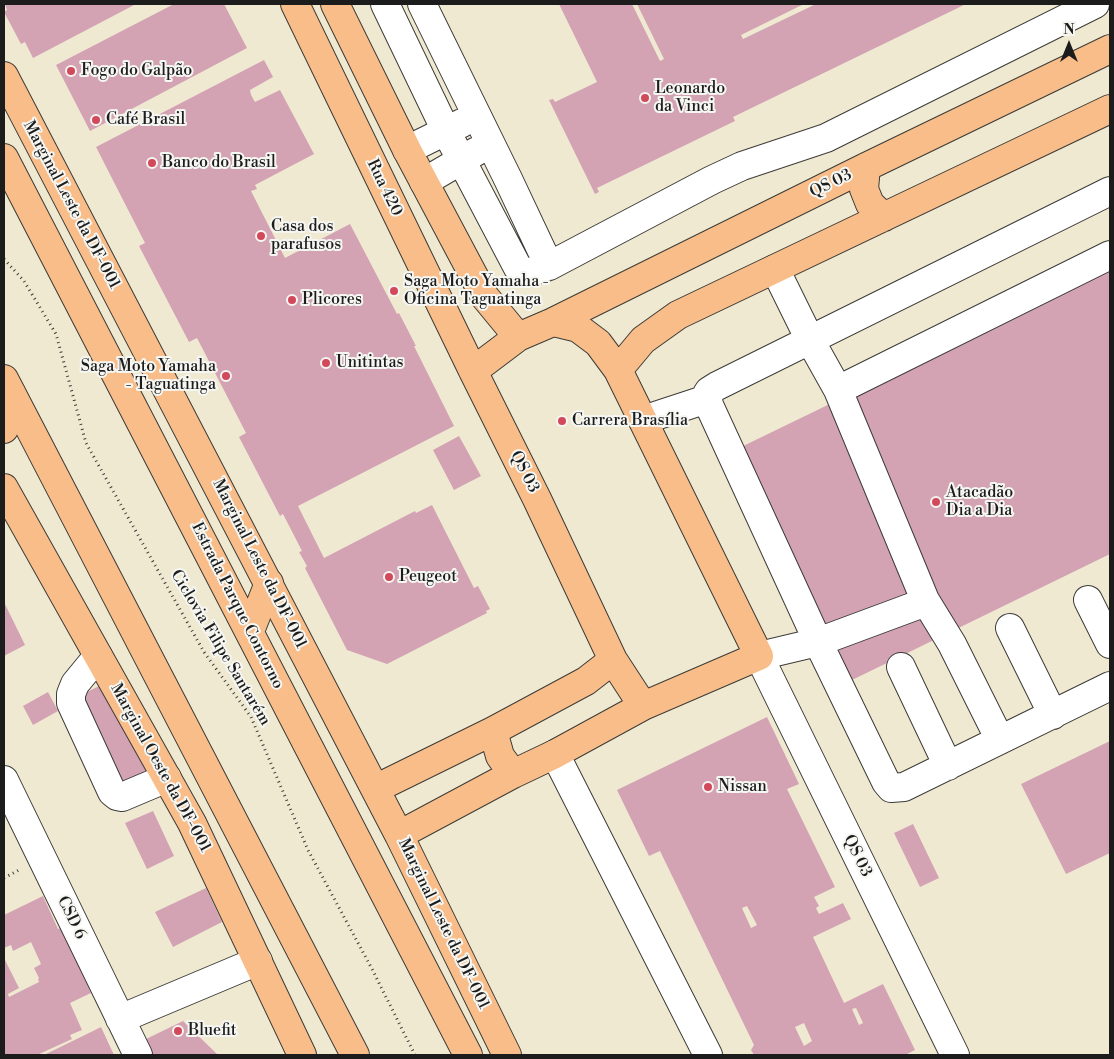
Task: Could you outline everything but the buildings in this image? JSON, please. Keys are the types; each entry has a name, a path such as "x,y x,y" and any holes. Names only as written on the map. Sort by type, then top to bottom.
{"main road":[{"name":"Rua 420","path":"295,4 473,371"},
{"path":"335,4 407,150 485,297 518,337"},
{"name":"QS 03","path":"643,706 613,660 537,499 473,371 518,337 553,322 1110,49"},
{"name":"Marginal Leste da DF-001","path":"4,76 399,835 507,1055"},
{"path":"618,370 643,340 678,315 1110,109"},
{"name":"Estrada Parque Contorno","path":"4,158 468,1055"},
{"path":"866,167 864,189 870,204 884,217"},
{"name":"QS 03","path":"553,322 578,328 598,343 618,370 759,656"},
{"path":"4,429 8,387"},
{"path":"8,387 355,1055"},
{"name":"Marginal Oeste da DF-001","path":"4,488 192,823 302,1055"},
{"path":"250,631 269,583"},
{"path":"399,835 643,706 759,656"},
{"path":"375,789 493,731 586,681 613,660"},
{"path":"493,731 500,756 514,774"}],"street":[{"path":"385,4 446,131 518,268 528,273 549,266 742,166 826,138 1095,4"},
{"path":"422,4 549,266"},
{"path":"407,150 477,115"},
{"path":"424,182 491,144"},
{"path":"1110,191 716,386 709,391 707,399 818,642 891,788 904,787 1110,686"},
{"path":"838,390 1110,255"},
{"path":"775,269 810,340 838,390 925,600 952,644 1000,740"},
{"path":"643,420 707,399"},
{"path":"759,656 818,642 915,606 925,600"},
{"path":"1088,600 1110,644"},
{"path":"1010,628 1052,714"},
{"path":"98,656 75,684 71,694 71,703 112,792 116,796 122,796 167,778"},
{"name":"QS 03","path":"759,656 954,1055"},
{"path":"901,667 948,766"},
{"path":"555,754 708,1055"},
{"name":"CSD 6","path":"4,780 138,1055"},
{"path":"120,1019 258,961"}],"path":[{"name":"Ciclovia Filipe Santarém","path":"4,259 24,281 56,334 86,444 204,652 251,716 308,850 372,968 415,1055"}],"place":[{"name":"Fogo do Galpão","path":"71,71"},
{"name":"Leonardo da Vinci","path":"645,98"},
{"name":"Café Brasil","path":"96,120"},
{"name":"Banco do Brasil","path":"152,163"},
{"name":"Casa dos parafusos","path":"261,236"},
{"name":"Saga Moto Yamaha - Oficina Taguatinga","path":"394,291"},
{"name":"Plicores","path":"292,300"},
{"name":"Unitintas","path":"326,363"},
{"name":"Saga Moto Yamaha - Taguatinga","path":"226,376"},
{"name":"Carrera Brasília","path":"562,421"},
{"name":"Atacadão Dia a Dia","path":"936,502"},
{"name":"Peugeot","path":"389,577"},
{"name":"Nissan","path":"708,787"},
{"name":"Bluefit","path":"178,1031"}]}
